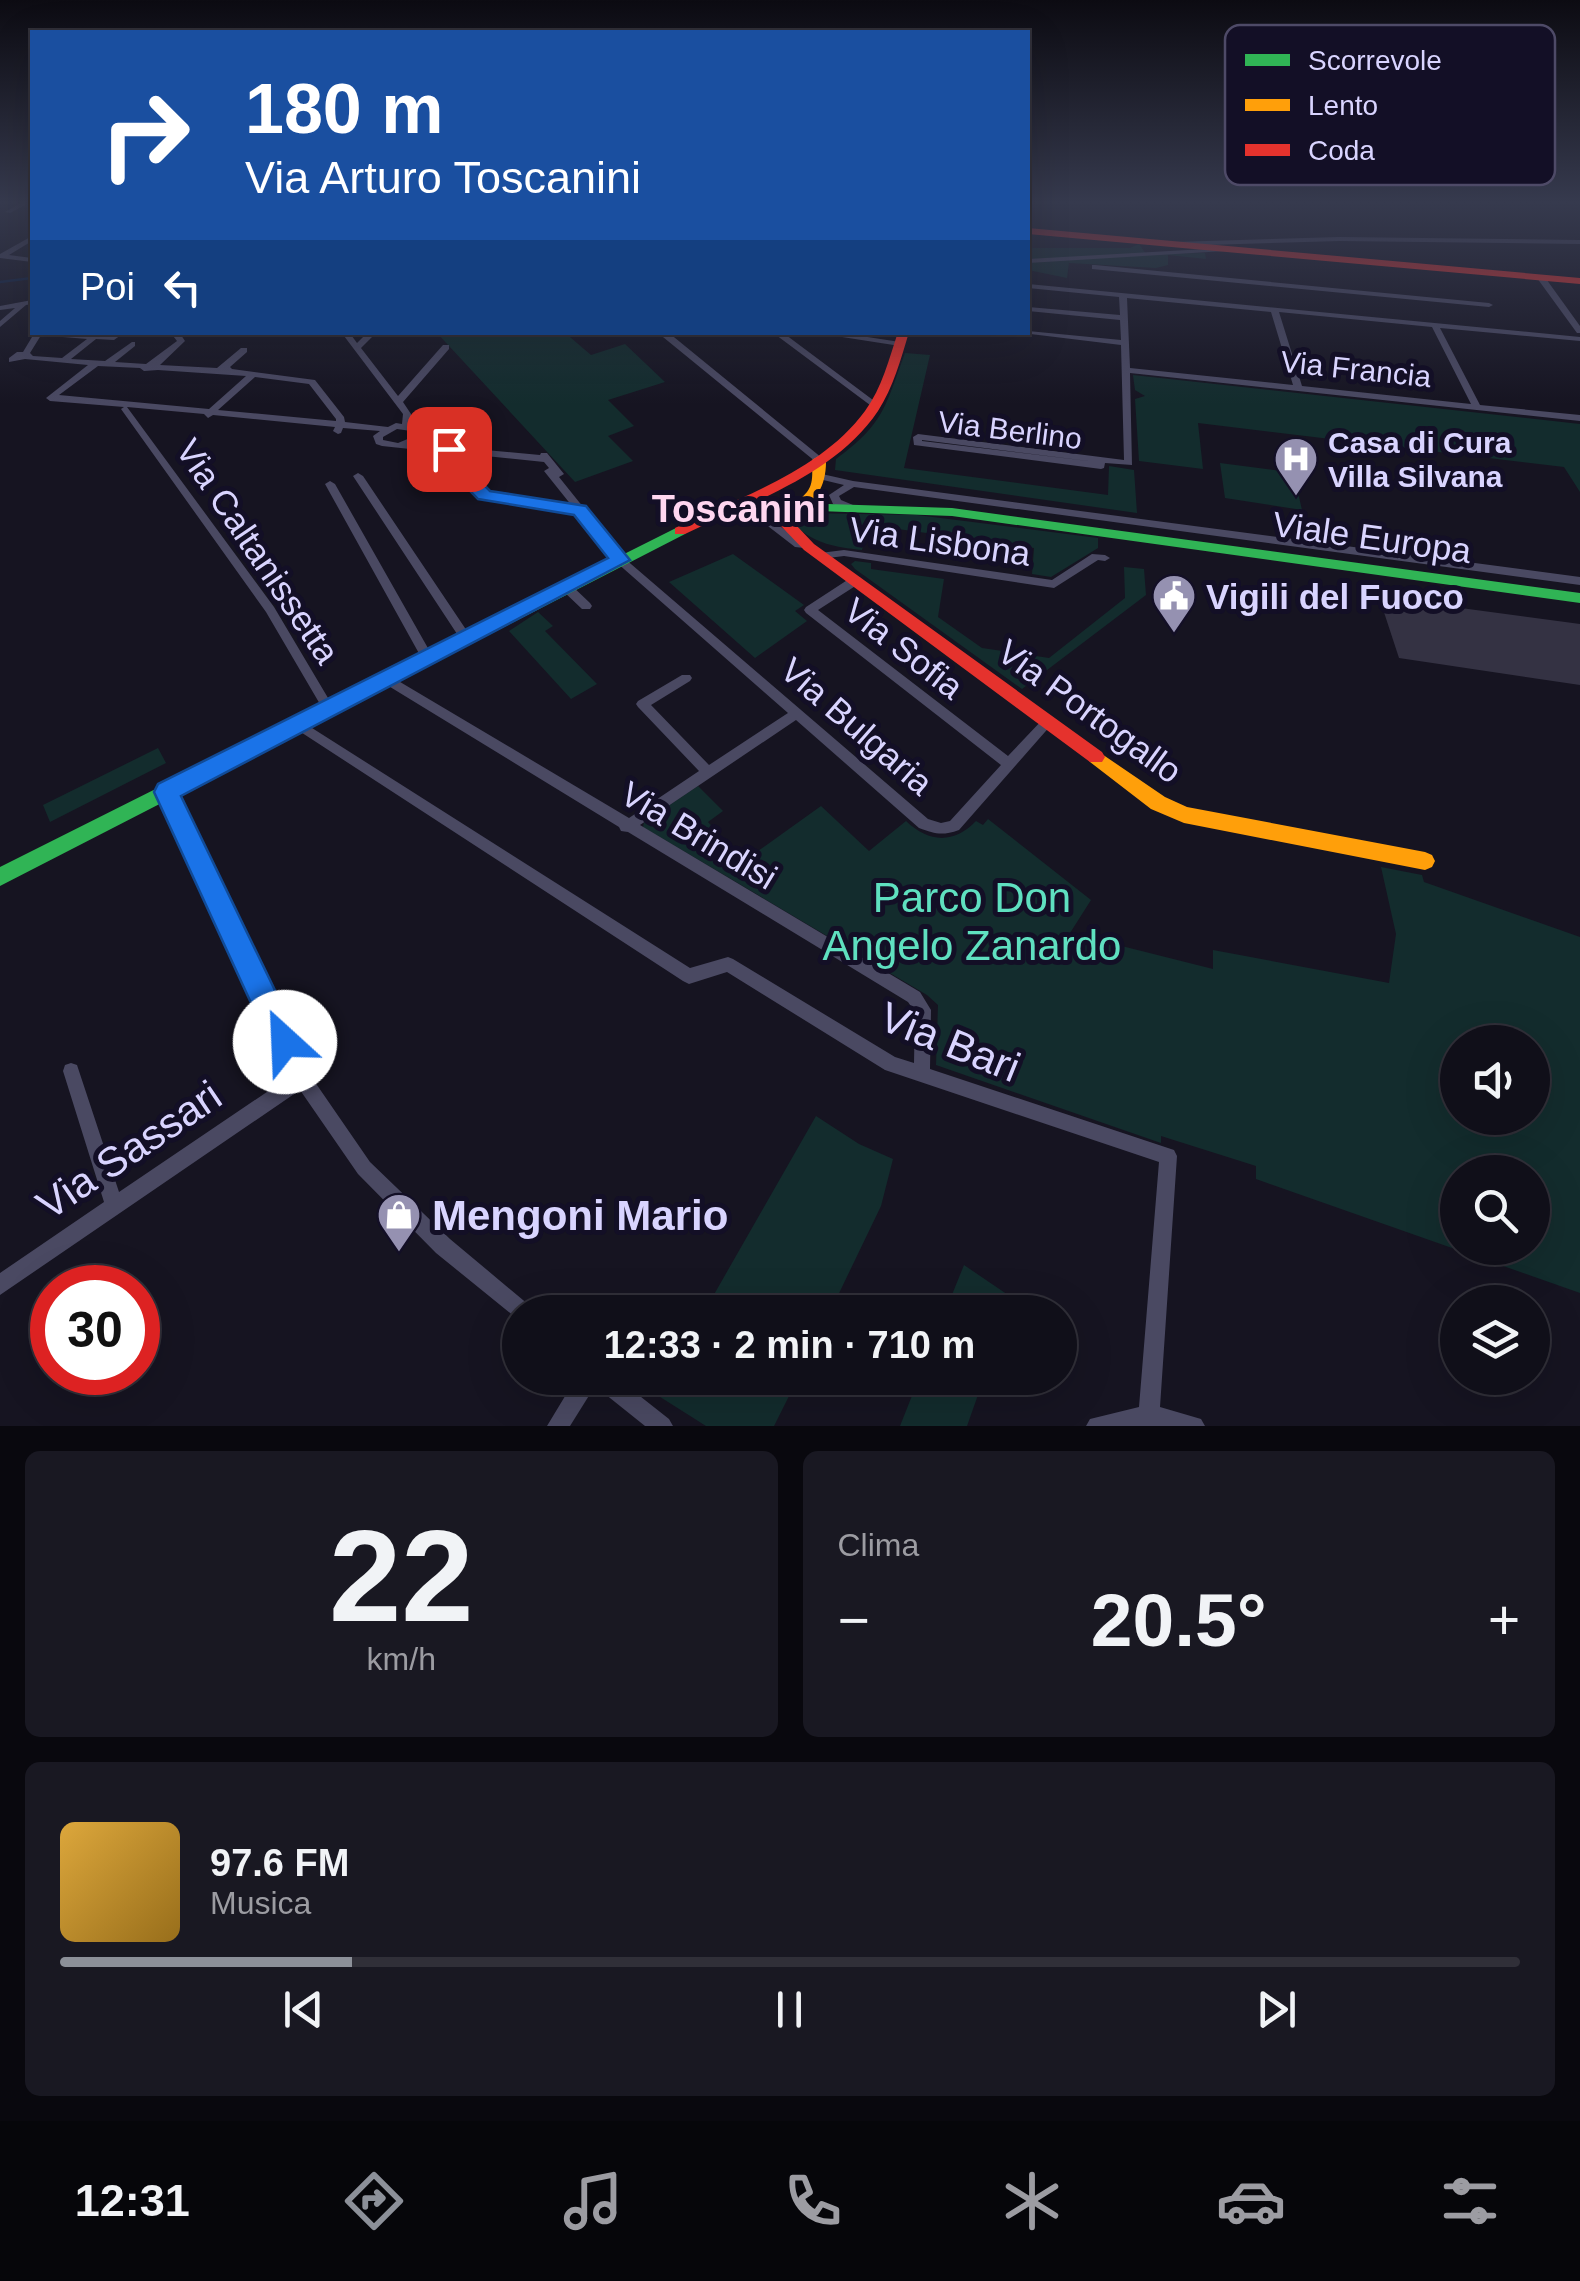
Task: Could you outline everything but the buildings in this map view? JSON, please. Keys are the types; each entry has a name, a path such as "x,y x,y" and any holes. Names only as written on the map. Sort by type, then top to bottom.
{"street":[{"path":"1133,271 1489,305"},
{"path":"1460,271 1580,281"},
{"path":"1191,276 1194,302"},
{"path":"1541,278 1580,331"},
{"path":"1030,286 1580,340"},
{"path":"1324,289 1333,316"},
{"path":"1123,295 1126,370"},
{"path":"1462,302 1479,330"},
{"path":"0,308 28,303"},
{"path":"0,324 28,303"},
{"path":"1030,308 1124,318"},
{"path":"1274,310 1298,388"},
{"path":"1435,325 1477,407"},
{"path":"1030,333 1125,343"},
{"path":"27,356 38,335"},
{"path":"83,335 118,335"},
{"path":"153,365 181,340 177,335"},
{"path":"347,335 408,416 407,425 448,449 515,453 543,459 580,510 624,558"},
{"path":"357,348 370,335"},
{"path":"666,335 815,468"},
{"path":"780,335 878,406"},
{"path":"0,877 465,637 745,498 815,468 854,436 878,406 902,338 858,335"},
{"path":"63,361 94,337"},
{"path":"107,364 132,344"},
{"path":"398,402 446,347"},
{"path":"223,370 244,350"},
{"path":"5,361 27,356 223,370 312,382 341,420 339,429"},
{"path":"49,399 96,363"},
{"name":"Via Francia","path":"1126,370 1580,418"},
{"name":"Via Berlino","path":"1100,460 1100,466 917,443 918,438 1129,463 1126,370"},
{"name":"Via Caltanissetta","path":"49,399 208,414 254,373"},
{"name":"Via Caltanissetta","path":"49,399 339,429 407,425"},
{"name":"Via Caltanissetta","path":"125,409 140,424 270,610 328,708"},
{"name":"Via Caltanissetta","path":"140,424 156,412"},
{"name":"Via Caltanissetta","path":"339,429 378,439 388,446 448,449"},
{"path":"378,439 386,429"},
{"path":"402,445 414,440 418,432"},
{"path":"448,449 515,453 543,459 624,558"},
{"path":"448,449 458,469 485,496 580,510"},
{"path":"458,469 469,456 483,453"},
{"path":"814,552 788,526 798,507 813,494 815,468"},
{"name":"Viale Europa","path":"815,468 853,484 1141,524 1163,534 1580,598"},
{"path":"358,476 465,637"},
{"path":"330,484 426,658"},
{"path":"849,506 837,502 834,494 853,484"},
{"path":"745,498 748,507 759,514"},
{"name":"Viale Europa","path":"699,521 798,507 934,510 1580,581"},
{"name":"Via Portogallo","path":"759,514 856,580 1172,811 1425,862"},
{"path":"1141,524 1163,534"},
{"name":"Via Lisbona","path":"814,552 1054,584 1096,556 1105,558"},
{"name":"Via Bulgaria","path":"624,558 931,828 954,826 1048,721"},
{"name":"Via Sofia","path":"856,580 810,610 1009,764"},
{"path":"566,587 586,606"},
{"path":"686,678 642,704 708,772"},
{"name":"Via Brindisi","path":"386,679 914,998 922,1010 922,1074"},
{"path":"626,827 797,713"},
{"name":"Via Bari","path":"297,724 689,976 728,964 891,1064 1168,1156 1148,1414"},
{"path":"166,792 302,1078 364,1168 443,1246 502,1295"},
{"path":"72,1071 114,1204"},
{"name":"Via Sassari","path":"0,1285 302,1078"},
{"path":"558,1426 577,1395"},
{"path":"622,1395 662,1426"},
{"path":"1098,1426 1148,1414 1194,1426"}],"green space":[{"path":"1031,271 1068,271 1067,278"},
{"path":"439,335 576,335 570,337 591,355 625,344 665,382 608,400 634,426 608,436 633,461 575,482"},
{"path":"905,353 930,355 904,468 1108,495 1109,466 1134,470 1137,513 835,470 836,459 864,435 881,413"},
{"path":"1133,375 1580,424 1580,492 1564,467 1198,423 1203,469 1139,461 1135,399 1145,396 1135,390"},
{"path":"1220,463 1289,472 1294,475 1302,510 1225,498"},
{"path":"798,515 917,515 1098,538 1098,548 1051,577 1032,574 1034,548 869,525 862,550 834,546 795,526"},
{"path":"733,554 804,605 795,611 807,621 755,658 669,582"},
{"path":"871,563 871,569 944,579 938,617 982,648 1049,658 1125,598 1124,567 1144,569 1146,595 1022,689 855,569 851,564"},
{"path":"538,612 553,626 545,631 597,684 571,699 509,631"},
{"path":"158,748 166,763 50,822 43,805"},
{"name":"Parco Don Angelo Zanardo","path":"698,786 723,811 708,822 744,861 821,806 869,851 906,821 924,834 941,838 959,834 976,821 983,825 988,819 1091,900 1070,933 1213,969 1213,950 1389,983 1396,934 1381,867 1422,875 1424,882 1580,937 1580,1293 1500,1265 1550,1265 1550,1155 1440,1155 1440,1244 1256,1179 1256,1166 1161,1136 1161,1143 936,1065 938,1005 927,995 643,827 644,822"},
{"path":"816,1116 859,1144 893,1159 881,1206 838,1295 714,1295"},
{"path":"964,1265 1008,1295 952,1295"},
{"path":"657,1395 790,1395 774,1426 706,1426"},
{"path":"912,1395 978,1395 967,1426 900,1426"}],"waterway":[{"path":"0,282 30,278"}],"traffic: fast":[{"path":"797,507 952,512 1580,598"},
{"path":"0,877 680,531"}],"traffic: slow":[{"path":"712,519 767,514 801,504 813,494 819,480 819,460"},
{"path":"1096,757 1158,803 1184,815 1425,861"}],"traffic: jam":[{"path":"1465,271 1580,281"},
{"path":"680,531 784,481 834,450 871,412 903,335"},
{"path":"797,507 788,526 809,547 1096,757"}],"place":[{"name":"Casa di Cura Villa Silvana","path":"1296,497"},
{"name":"Vigili del Fuoco","path":"1174,634"},
{"name":"Mengoni Mario","path":"399,1253"}],"district":[{"name":"Toscanini","path":"739,509"}],"route":[{"path":"285,1042 166,792 620,560 580,510 485,496 458,469 449,449"}]}
